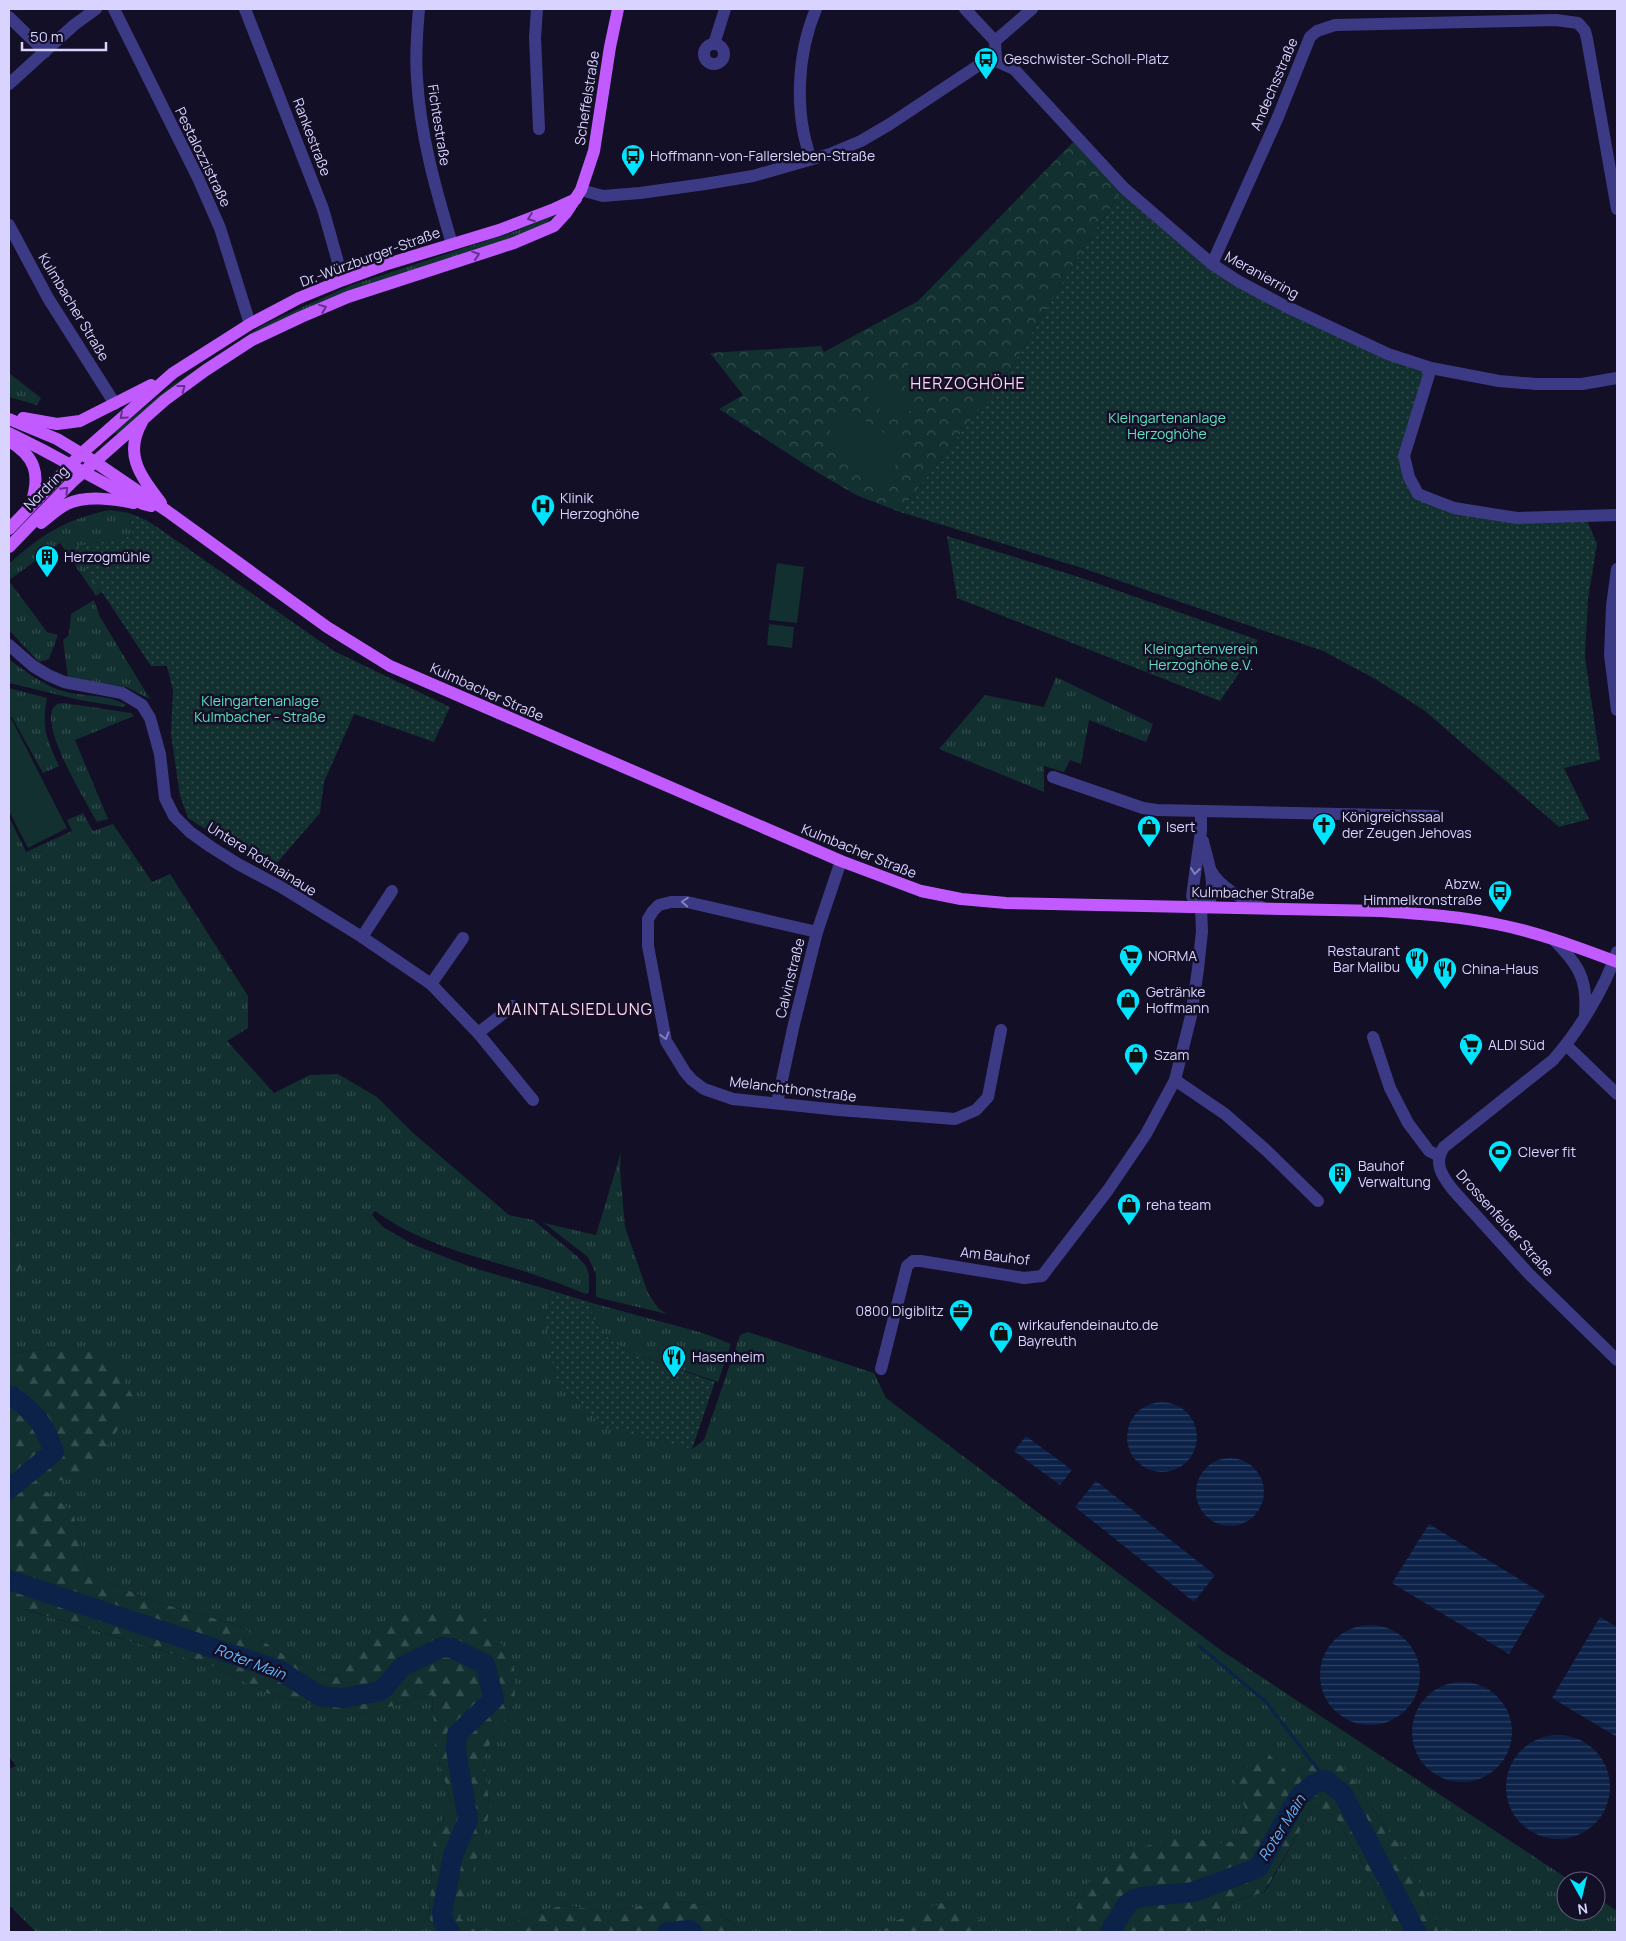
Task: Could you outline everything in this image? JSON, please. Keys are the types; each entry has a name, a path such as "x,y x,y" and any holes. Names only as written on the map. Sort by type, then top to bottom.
{"main road":[{"name":"Scheffelstraße","path":"578,195 594,151 610,47 618,9"},
{"name":"Dr.-Würzburger-Straße","path":"71,464 173,373 250,324 299,298 342,280 531,218 578,195"},
{"path":"84,471 165,400 252,340 301,316 348,297 514,243 554,226 566,214 578,195"},
{"path":"9,415 49,424 70,424 92,416 173,373"},
{"path":"144,418 135,442 136,465 140,475 167,511"},
{"name":"Kulmbacher Straße","path":"9,419 57,439 82,453 167,511 327,627 390,666 841,862 921,891 961,899 1006,903 1380,911 1436,915 1495,924 1616,958"},
{"name":"Kulmbacher Straße","path":"9,433 71,464 143,504 167,511"},
{"path":"9,441 22,448 33,465 36,480 31,504"},
{"name":"Nordring","path":"9,529 71,464"},
{"name":"Nordring","path":"9,547 84,471"},
{"path":"22,535 63,506 74,502 96,499 143,504"}],"street":[{"path":"9,84 74,25 96,9"},
{"name":"Pestalozzistraße","path":"114,9 220,228 250,324"},
{"name":"Rankestraße","path":"245,9 323,208 342,280"},
{"name":"Fichtestraße","path":"419,9 416,47 421,115 428,158 452,244"},
{"path":"537,9 535,46 539,129"},
{"path":"714,44 725,9"},
{"path":"811,159 806,147 800,106 802,56 810,23 816,9"},
{"path":"578,195 603,196 640,193 753,176 830,154 861,141 890,124 966,72 982,63 996,61 995,41 965,9"},
{"path":"995,41 1032,9"},
{"name":"Andechsstraße","path":"1212,264 1313,34 1327,27 1522,15 1571,21 1580,24 1585,31 1595,77 1617,210"},
{"path":"9,17 45,52"},
{"name":"Meranierring","path":"996,61 1014,69 1124,188 1212,264 1238,281 1334,330 1388,354 1430,368 1499,381 1536,384 1582,384 1617,378"},
{"name":"Kulmbacher Straße","path":"9,224 48,298 115,404"},
{"path":"1430,368 1404,456 1410,477 1418,494 1454,508 1517,518 1617,515"},
{"path":"1617,569 1612,606 1610,655 1617,710"},
{"name":"Untere Rotmainaue","path":"9,645 48,675 64,682 122,693 142,705 150,718 160,754 165,798 174,816 190,832 238,864 281,887 362,937 430,984 478,1033 533,1100"},
{"path":"1053,777 1143,808 1201,812 1436,816"},
{"path":"1200,831 1212,884 1208,903 1201,907 1192,896 1201,812"},
{"name":"Calvinstraße","path":"777,1104 794,1024 817,932 841,862"},
{"path":"1209,867 1215,878 1223,885 1243,899 1263,908"},
{"path":"362,937 392,891"},
{"name":"Melanchthonstraße","path":"817,932 688,902 671,902 659,905 653,911 648,919 648,946 666,1041 685,1072 704,1089 733,1099 777,1104 945,1120 962,1117 976,1110 988,1097 1001,1030"},
{"name":"Am Bauhof","path":"881,1369 907,1266 913,1261 1024,1278 1042,1276 1108,1190 1146,1134 1175,1080 1191,1016 1202,931 1201,907"},
{"path":"430,984 464,938"},
{"path":"1553,939 1566,952 1583,978 1586,994 1585,1016"},
{"path":"1373,1038 1390,1088 1408,1123 1429,1151 1439,1156 1444,1146 1553,1060 1566,1045 1585,1016 1616,958"},
{"path":"478,1033 514,1006"},
{"path":"1566,1045 1617,1094"},
{"path":"1175,1080 1225,1114 1267,1151 1318,1201"},
{"name":"Drossenfelder Straße","path":"1439,1156 1439,1168 1453,1190 1529,1274 1617,1360"}],"green space":[{"path":"1077,138 1124,188 1087,242 1011,368 900,512 856,495 719,409 743,395 710,353 821,346 824,352 918,301"},
{"name":"Kleingartenanlage Herzoghöhe","path":"1124,188 1238,281 1431,368 1404,456 1418,494 1454,508 1585,516 1597,544 1588,599 1585,657 1600,760 1564,768 1589,819 1559,827 1425,711 1377,680 1323,651 1082,568 900,512 1011,368 1087,242"},
{"path":"559,212 538,229 351,293 180,384 118,433 112,434 171,386 263,325 349,286 516,231"},
{"path":"912,359 934,374 919,396 897,381"},
{"path":"9,373 41,398 37,405 9,397"},
{"path":"880,380 915,403 901,423 866,401"},
{"path":"847,408 907,448 883,483 823,442"},
{"path":"110,510 129,513 133,536 73,547 102,592 96,596 60,543 9,580 9,564 32,544 68,523 95,513"},
{"name":"Kleingartenanlage Kulmbacher - Straße","path":"129,513 146,520 160,529 334,651 450,707 434,742 354,714 324,782 320,813 270,871 188,818 180,796 171,734 173,691 167,666 151,666 72,547 133,536"},
{"name":"Kleingartenverein Herzoghöhe e.V.","path":"947,536 1079,577 1258,640 1240,672 1220,701 957,598"},
{"path":"777,563 804,567 797,623 769,620"},
{"path":"9,581 47,632 58,635 49,659 39,662 9,630"},
{"path":"94,600 100,617 150,699 126,687 68,678 63,640 69,635 71,614"},
{"path":"769,624 794,627 792,648 767,645"},
{"path":"9,659 50,686 73,694 112,699 126,705 122,707 80,700 9,683"},
{"path":"1056,677 1153,724 1146,742 1089,720 1081,764 1070,760 1064,772 1044,766 1044,792 939,749 985,695 1044,707"},
{"path":"9,688 47,698 45,708 46,733 59,766 43,773 12,717 9,718"},
{"path":"64,703 131,713 134,716 75,740 108,819 97,822 67,767 54,735 51,721 52,710 57,704"},
{"path":"11,718 67,828 28,848 9,811 9,719"},
{"path":"83,813 93,831 113,824 152,882 170,874 248,996 248,1028 227,1041 274,1093 310,1075 338,1074 377,1097 412,1132 509,1215 533,1220 577,1256 586,1266 589,1275 589,1292 586,1294 425,1239 391,1222 375,1211 372,1215 383,1227 414,1245 474,1268 553,1291 545,1318 603,1426 692,1449 704,1440 740,1335 748,1332 874,1373 886,1398 1222,1651 1556,1871 1556,1921 1606,1921 1606,1904 1617,1911 1617,1932 1438,1932 1437,1924 1419,1882 1399,1845 1365,1799 1349,1772 1316,1762 1290,1775 1235,1779 1246,1811 1237,1841 1213,1844 1190,1834 1090,1881 1064,1932 988,1932 979,1919 893,1922 882,1932 744,1932 708,1905 664,1901 609,1912 563,1905 520,1919 506,1932 477,1932 459,1918 490,1810 483,1756 515,1702 369,1639 347,1667 336,1677 295,1662 238,1625 159,1603 88,1574 73,1512 35,1484 58,1347 9,1354 9,1292 24,1259 9,1217 9,817 26,852 72,831 67,820"},
{"path":"621,1152 620,1170 625,1227 648,1293 658,1308 667,1314 596,1297 596,1274 588,1257 544,1223 596,1235"},
{"path":"9,1217 24,1259 9,1292"},
{"path":"553,1291 592,1303 594,1319 603,1333 631,1353 715,1382 692,1449 603,1427 555,1376 545,1318"},
{"path":"592,1303 703,1333 731,1344 718,1382 624,1349 603,1333 598,1326 592,1312"},
{"path":"58,1347 105,1350 135,1400 90,1476 36,1484 73,1512 88,1574 159,1603 238,1625 295,1662 336,1677 347,1667 369,1639 413,1610 481,1612 514,1664 515,1702 483,1756 490,1810 460,1918 477,1932 436,1932 429,1917 434,1832 452,1806 435,1746 432,1695 360,1715 269,1694 213,1666 24,1609 9,1609 9,1354"},
{"path":"9,1609 23,1609 213,1666 269,1694 360,1715 432,1695 435,1746 452,1806 434,1832 429,1916 436,1932 36,1932 9,1905 9,1769 16,1766 9,1757"},
{"path":"1266,1752 1290,1775 1316,1762 1331,1758 1349,1772 1365,1799 1399,1845 1419,1882 1437,1924 1438,1932 1397,1932 1376,1888 1335,1816 1314,1806 1264,1892 1233,1902 1203,1932 1064,1932 1090,1881 1135,1849 1190,1834 1213,1844 1237,1841 1246,1811 1235,1779"},
{"path":"1314,1806 1335,1816 1376,1888 1397,1932 1203,1932 1233,1902 1265,1892"},
{"path":"664,1901 708,1905 744,1932 506,1932 520,1919 563,1905 609,1912"},
{"path":"941,1903 979,1919 988,1932 882,1932 893,1922"}],"water":[{"path":"1162,1402 1175,1405 1187,1412 1194,1424 1197,1437 1194,1450 1187,1462 1175,1469 1162,1472 1149,1469 1137,1462 1130,1450 1127,1437 1130,1424 1137,1412 1149,1405"},
{"path":"1026,1436 1072,1470 1060,1485 1014,1451"},
{"path":"1230,1458 1243,1460 1254,1468 1262,1479 1264,1492 1262,1505 1254,1516 1243,1524 1230,1526 1217,1524 1206,1516 1198,1505 1196,1492 1198,1479 1206,1468 1217,1460"},
{"path":"1096,1481 1215,1575 1194,1602 1075,1507"},
{"path":"1429,1524 1545,1595 1509,1654 1392,1583"},
{"path":"1600,1617 1617,1627 1617,1737 1552,1698"},
{"path":"1370,1625 1389,1629 1405,1640 1416,1656 1420,1675 1416,1694 1405,1710 1389,1721 1370,1725 1351,1721 1335,1710 1324,1694 1320,1675 1324,1656 1335,1640 1351,1629"},
{"path":"1462,1682 1481,1686 1498,1696 1508,1713 1512,1732 1508,1751 1498,1768 1481,1778 1462,1782 1443,1778 1426,1768 1416,1751 1412,1732 1416,1713 1426,1696 1443,1686"},
{"path":"1558,1735 1578,1739 1595,1750 1606,1767 1610,1787 1606,1807 1595,1824 1578,1835 1558,1839 1538,1835 1521,1824 1510,1807 1506,1787 1510,1767 1521,1750 1538,1739"}],"waterway":[{"name":"Roter Main","path":"9,1396 12,1396 21,1403 38,1420 54,1452 9,1489"},
{"name":"Roter Main","path":"9,1580 279,1670 320,1696 342,1698 381,1691 403,1666 442,1647 452,1648 485,1664 494,1699 457,1734 456,1750 468,1820 453,1855 442,1913 443,1921 450,1932"},
{"path":"1199,1646 1266,1702 1326,1780"},
{"name":"Roter Main","path":"1110,1932 1127,1904 1133,1900 1141,1897 1193,1892 1258,1868 1298,1798 1313,1784 1326,1780 1343,1794 1416,1932"},
{"name":"Roter Main","path":"667,1932 689,1930 693,1932"}],"place":[{"name":"Geschwister-Scholl-Platz","path":"986,80"},
{"name":"Hoffmann-von-Fallersleben-Straße","path":"633,177"},
{"name":"Klinik Herzoghöhe","path":"543,527"},
{"name":"Herzogmühle","path":"47,578"},
{"name":"Königreichssaal der Zeugen Jehovas","path":"1324,846"},
{"name":"Isert","path":"1149,848"},
{"name":"Abzw. Himmelkronstraße","path":"1500,913"},
{"name":"NORMA","path":"1131,977"},
{"name":"Restaurant Bar Malibu","path":"1417,980"},
{"name":"China-Haus","path":"1445,990"},
{"name":"Getränke Hoffmann","path":"1128,1021"},
{"name":"ALDI Süd","path":"1471,1066"},
{"name":"Szam","path":"1136,1076"},
{"name":"Clever fit","path":"1500,1173"},
{"name":"Bauhof Verwaltung","path":"1340,1195"},
{"name":"reha team","path":"1129,1226"},
{"name":"0800 Digiblitz","path":"961,1332"},
{"name":"wirkaufendeinauto.de Bayreuth","path":"1001,1354"},
{"name":"Hasenheim","path":"674,1378"}],"district":[{"name":"HERZOGHÖHE","path":"968,383"},
{"name":"MAINTALSIEDLUNG","path":"575,1009"}]}
